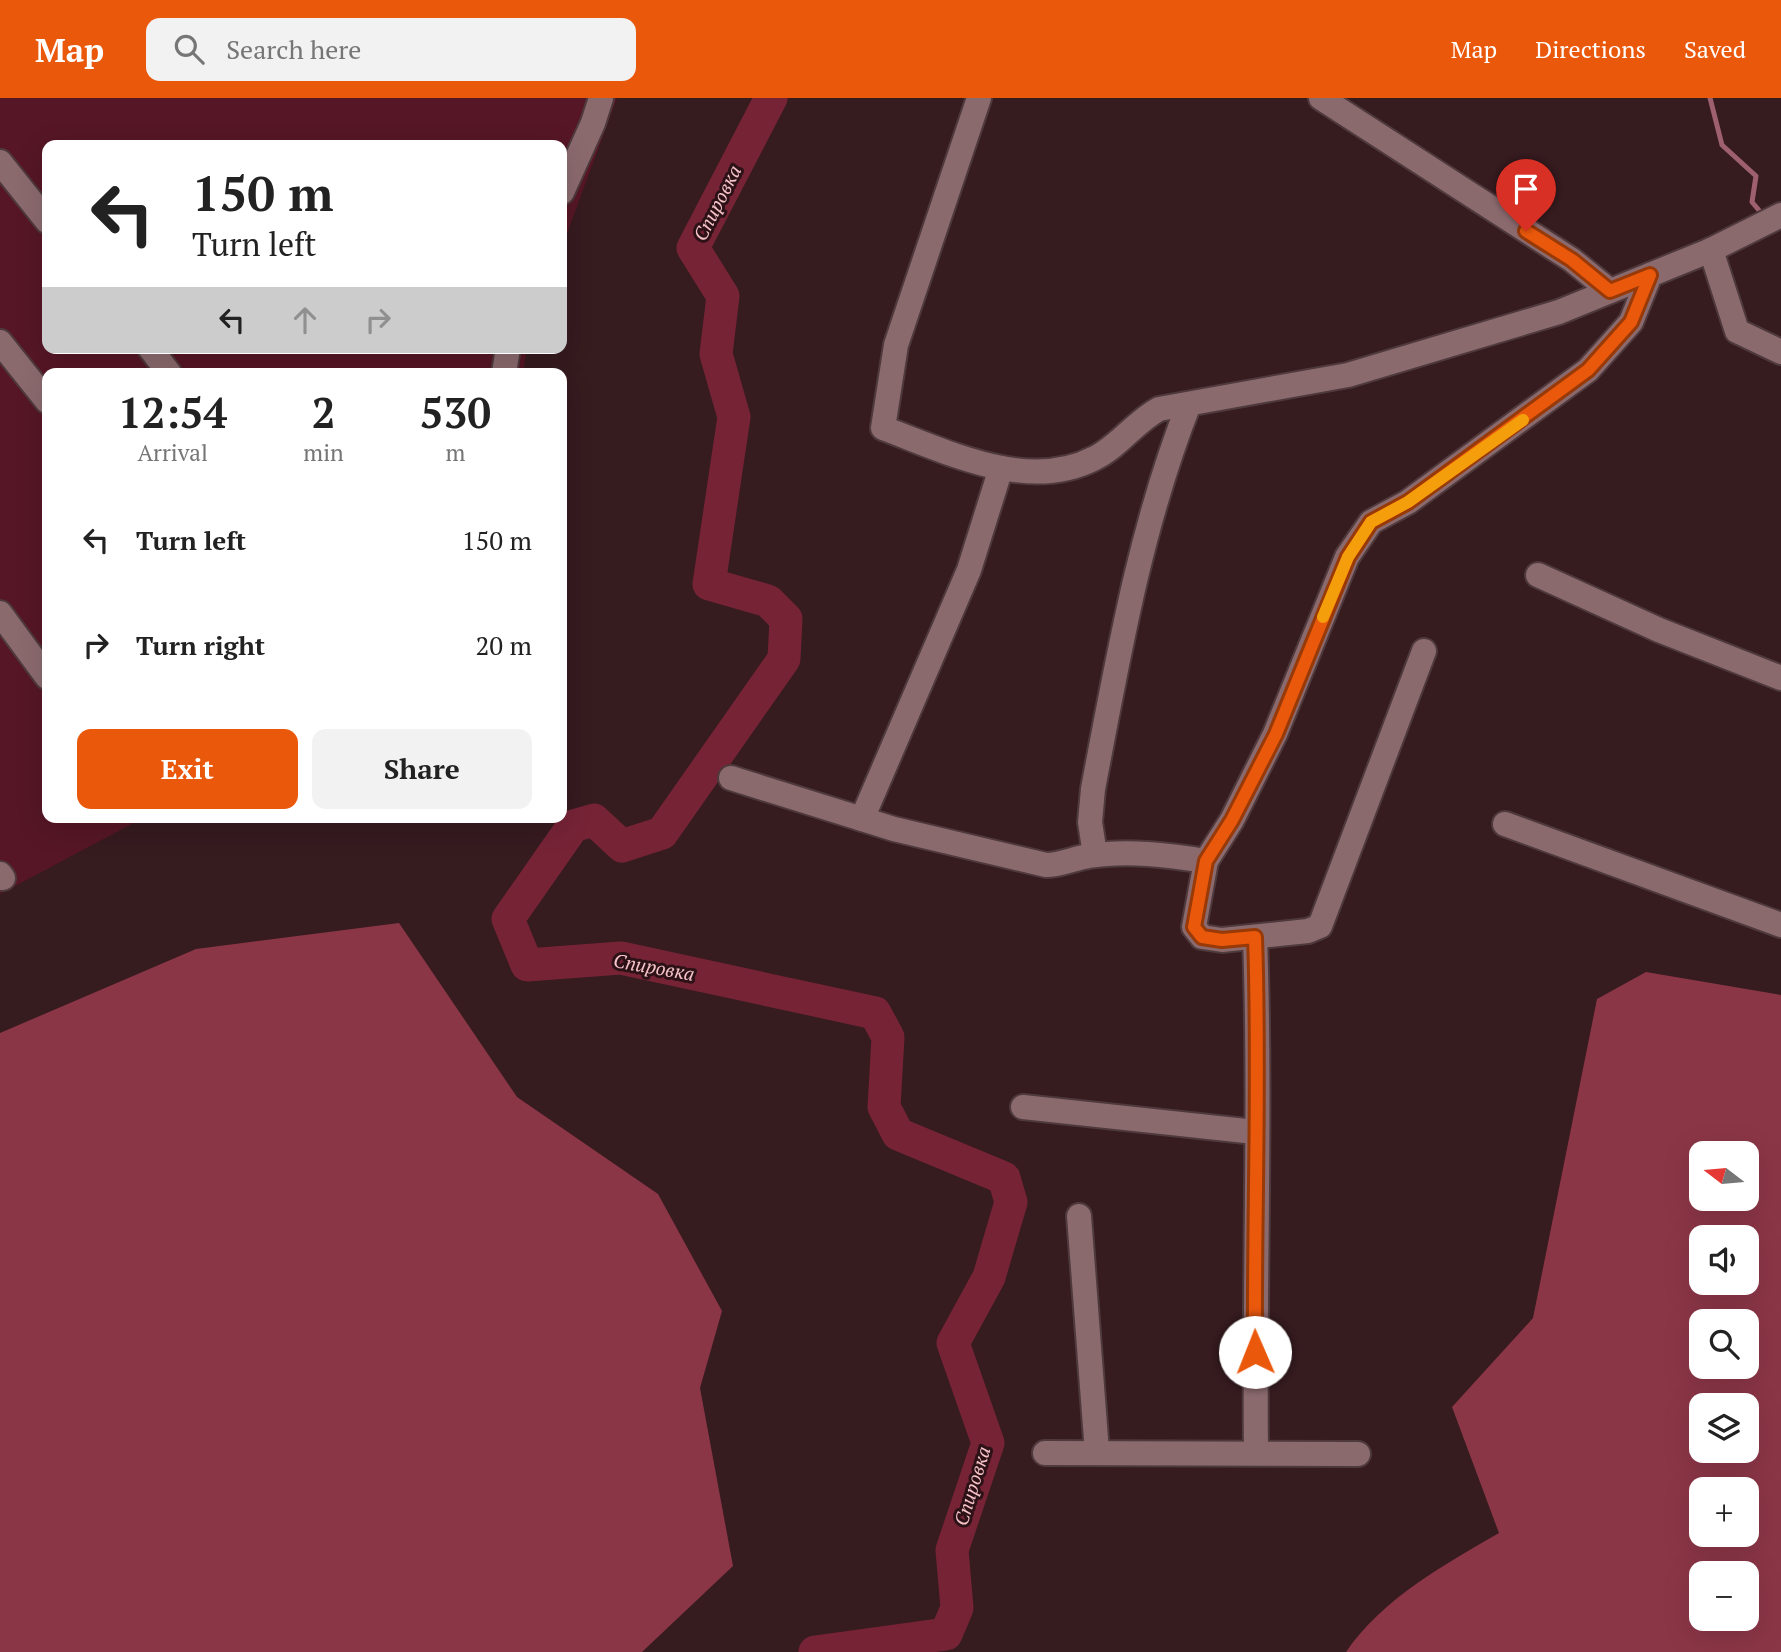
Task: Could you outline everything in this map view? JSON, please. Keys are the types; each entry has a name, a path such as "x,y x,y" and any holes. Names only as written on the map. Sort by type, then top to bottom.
{"street":[{"path":"569,158 601,98"},
{"path":"979,98 896,345 883,428 1001,468 1052,472 1077,467 1099,457 1139,420 1159,409 1230,394 1348,375 1559,312 1711,250 1781,215"},
{"path":"1321,98 1572,260 1610,291"},
{"path":"0,162 36,192"},
{"path":"1711,250 1737,331 1781,352"},
{"path":"1423,651 1320,926 1308,931 1255,937 1222,940 1202,937 1194,927 1206,861 1232,820 1276,734 1348,557 1371,522 1408,502 1588,370 1631,322 1650,275"},
{"path":"0,342 42,395"},
{"path":"155,354 165,368"},
{"path":"1095,855 1090,822 1093,789 1140,556 1169,455 1189,404"},
{"path":"862,819 969,570 1001,468"},
{"path":"1538,575 1659,629 1781,678"},
{"path":"0,613 42,670"},
{"path":"731,778 862,819 1046,865 1066,864 1095,855 1164,855 1206,861"},
{"path":"1505,824 1781,925"},
{"path":"1255,937 1258,1043 1255,1132 1256,1453"},
{"path":"1023,1107 1255,1132"},
{"path":"1079,1216 1097,1452"},
{"path":"1045,1453 1358,1454"}],"shaded area":[{"path":"0,98 617,98 567,233 567,140 42,140 42,354 526,354 524,368 42,368 42,823 134,823 0,894"},
{"path":"399,923 517,1097 658,1194 722,1311 700,1388 733,1566 642,1652 0,1652 0,1033 196,949"},
{"path":"1646,972 1781,995 1781,1652 1346,1652 1361,1633 1396,1599 1436,1570 1499,1533 1452,1407 1533,1318 1597,999"}],"waterway":[{"name":"Спировка","path":"771,98 693,248 723,296 716,354 734,417 709,584 768,601 786,619 784,659 662,833 622,846 594,820 573,826 508,919 527,965 621,958 875,1013 888,1037 884,1107 898,1134 1004,1178 1011,1202 989,1277 953,1343 988,1443 952,1550 957,1608 946,1634 815,1652"},
{"path":"1710,98 1722,145 1756,176 1752,202 1763,215"}],"slow traffic":[{"path":"1323,617 1348,557 1371,522 1408,502 1523,420"}],"route":[{"path":"1255,1352 1255,1126 1258,1043 1255,937 1222,940 1202,937 1194,927 1206,861 1232,820 1276,734 1348,557 1371,522 1408,502 1542,406 1588,370 1631,322 1650,275 1610,291 1572,260 1526,231"}]}
